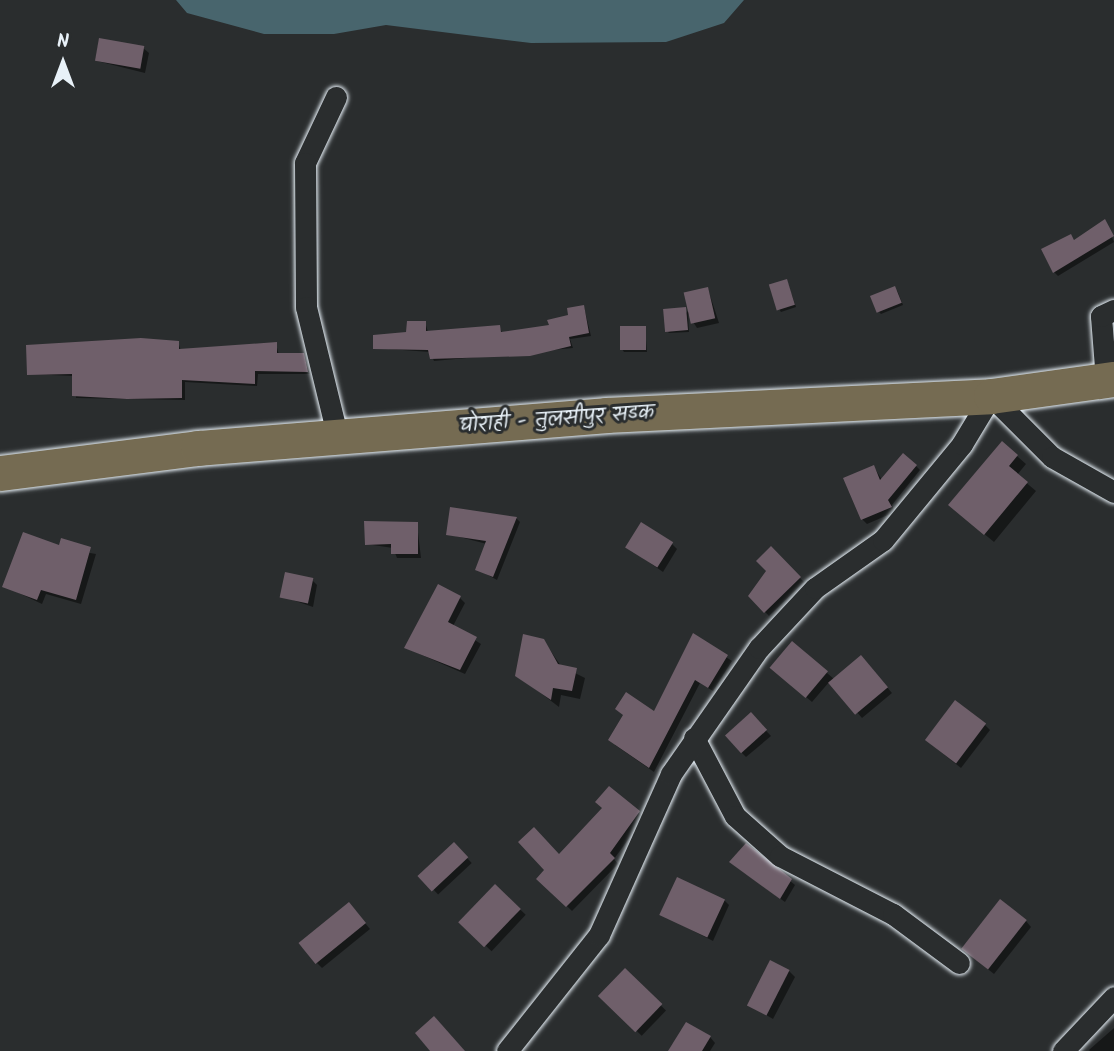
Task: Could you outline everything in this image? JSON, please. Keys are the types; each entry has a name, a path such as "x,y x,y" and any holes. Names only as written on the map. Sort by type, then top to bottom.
{"main road":[{"name":"घोराही - तुलसीपुर सडक","path":"0,473 338,438 606,415 992,397 1110,380"}],"street":[{"path":"336,97 305,163 306,294 338,438"},
{"path":"1110,380 1101,316 1114,310"},
{"path":"507,1051 599,935 671,774 759,648 815,588 883,540 962,444 992,397 1052,457 1114,492"},
{"path":"694,738 735,816 780,856 893,914 959,963"},
{"path":"1062,1051 1114,997"}],"water":[{"path":"176,0 744,0 724,23 666,42 531,43 386,25 334,34 264,34 187,13"}],"building":[{"path":"99,38 144,46 140,69 95,61"},
{"path":"1105,219 1114,236 1053,273 1041,249 1071,234 1074,240"},
{"path":"787,279 795,305 777,310 769,285"},
{"path":"895,286 902,303 877,313 870,296"},
{"path":"708,287 715,318 691,324 684,293"},
{"path":"584,305 589,333 569,337 571,346 530,356 430,359 428,350 373,349 373,335 406,332 407,321 426,321 426,331 500,325 501,332 549,325 547,320 568,315 567,308"},
{"path":"686,307 688,330 665,332 663,309"},
{"path":"620,326 646,326 646,350 620,350"},
{"path":"141,338 179,341 179,349 277,342 277,353 304,353 308,372 255,371 255,384 182,380 182,398 127,399 72,396 72,374 27,375 26,345"},
{"path":"1002,441 1018,455 1009,466 1028,482 984,535 948,505"},
{"path":"903,453 917,465 888,500 892,507 861,520 843,478 874,465 880,480"},
{"path":"450,507 517,517 493,577 475,570 486,541 446,535"},
{"path":"364,521 418,522 418,554 391,554 391,544 365,545"},
{"path":"641,522 673,542 657,568 625,547"},
{"path":"23,532 59,545 61,538 91,547 76,600 41,590 37,600 2,587"},
{"path":"771,546 801,577 764,613 748,596 766,571 756,561"},
{"path":"285,572 313,578 308,603 280,597"},
{"path":"438,584 461,596 448,622 477,637 460,670 404,648"},
{"path":"693,633 728,655 708,688 695,680 649,768 608,740 623,715 615,709 626,692 654,711"},
{"path":"523,634 544,639 558,664 577,668 572,691 553,688 551,700 515,676"},
{"path":"792,641 828,671 806,698 770,668"},
{"path":"861,655 888,687 855,715 828,683"},
{"path":"955,700 986,723 956,763 925,740"},
{"path":"751,712 767,730 741,753 725,735"},
{"path":"609,786 640,811 610,853 615,858 566,907 536,879 544,870 518,842 534,827 559,854 602,808 595,802"},
{"path":"454,842 468,857 432,891 417,876"},
{"path":"746,843 792,879 780,899 729,862"},
{"path":"677,877 725,899 707,937 659,915"},
{"path":"495,884 521,909 484,947 458,922"},
{"path":"1000,899 1027,920 988,970 961,949"},
{"path":"349,902 366,923 315,964 298,943"},
{"path":"770,960 790,970 766,1015 747,1005"},
{"path":"625,968 662,1004 635,1032 598,996"},
{"path":"434,1016 465,1051 430,1051 415,1033"},
{"path":"686,1022 711,1036 702,1051 668,1051"}]}
